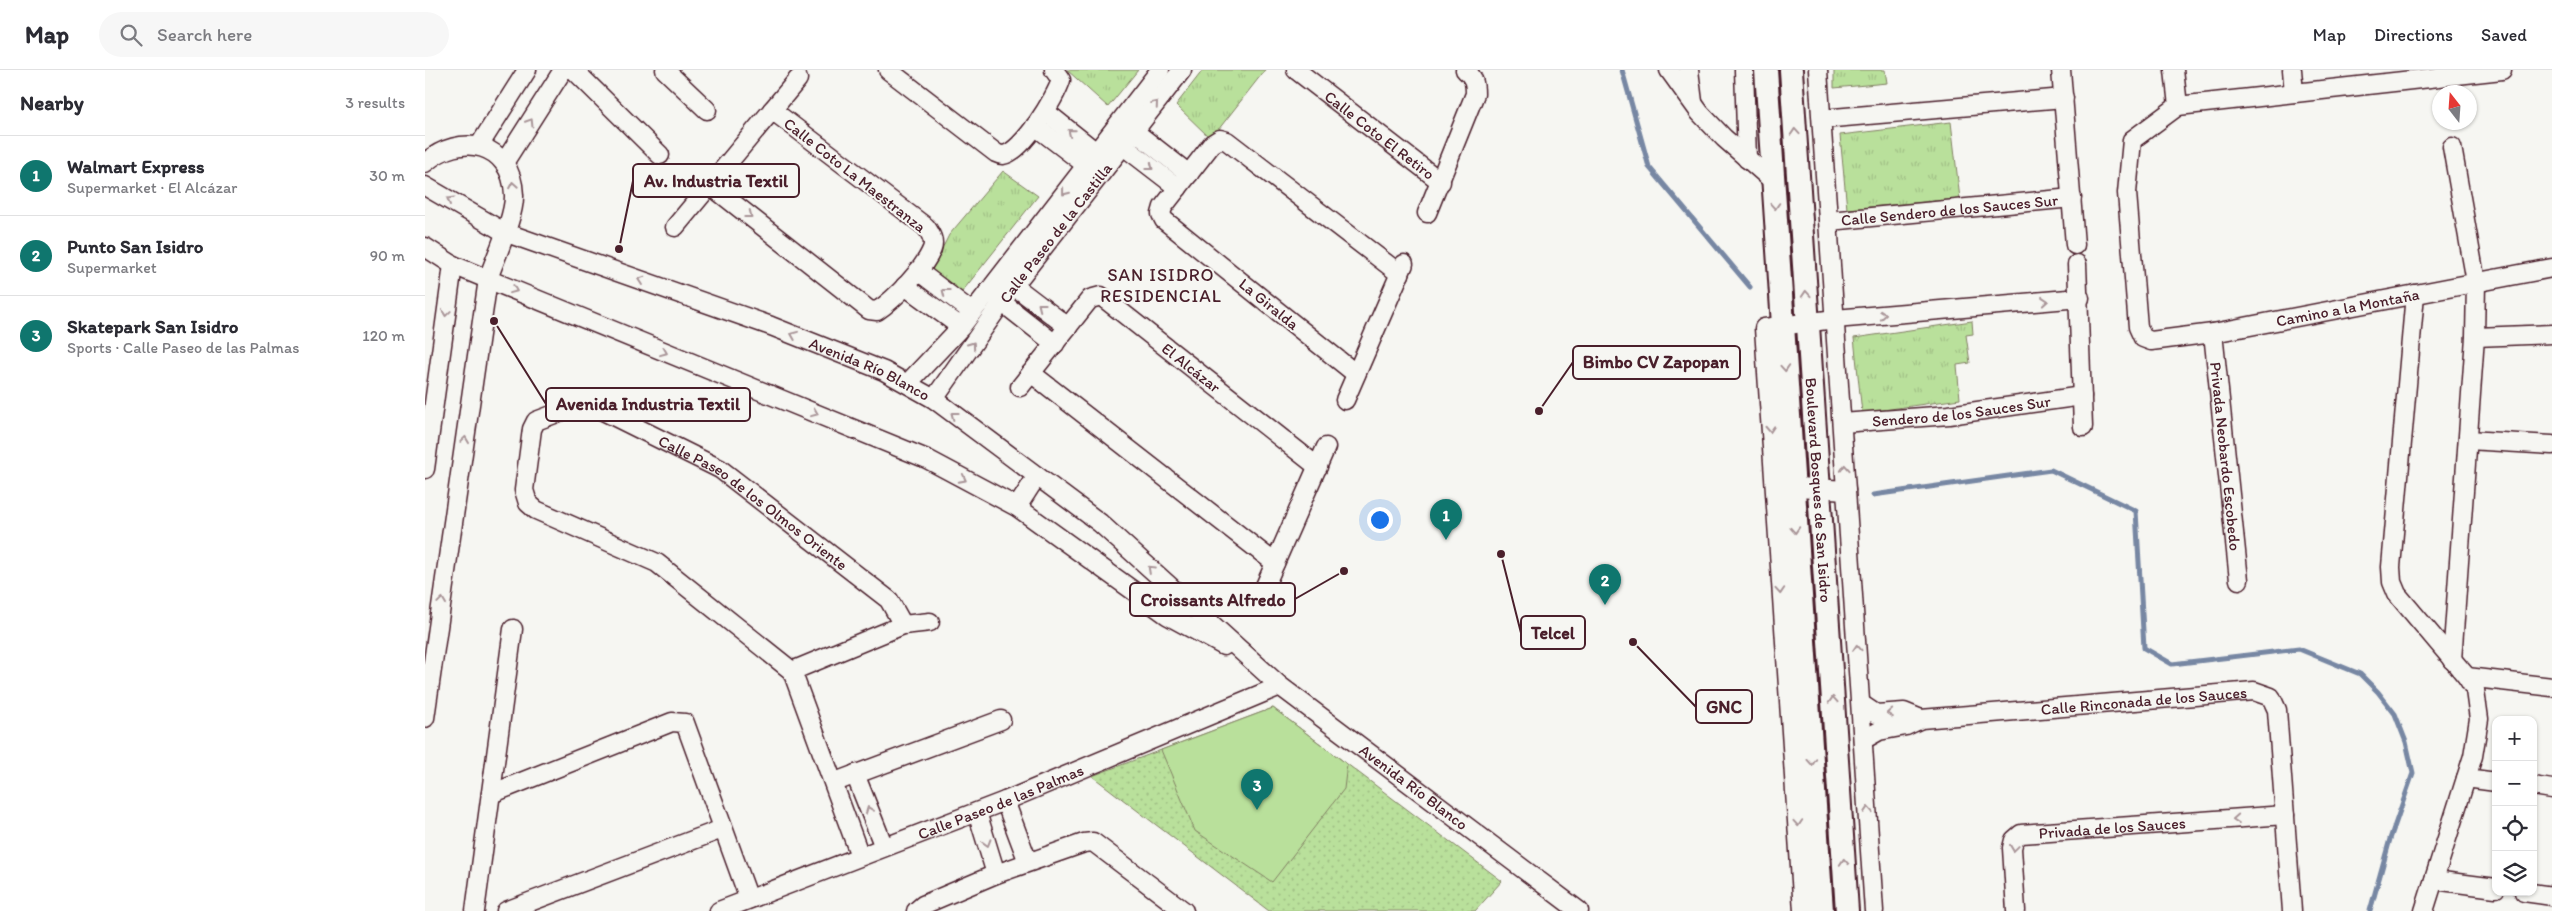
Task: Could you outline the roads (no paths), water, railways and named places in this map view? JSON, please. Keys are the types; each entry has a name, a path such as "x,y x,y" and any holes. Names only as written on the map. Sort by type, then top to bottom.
{"main road":[{"name":"Boulevard Bosques de San Isidro","path":"1766,70 1773,181 1773,327 1783,486 1822,911"},
{"name":"Boulevard Bosques de San Isidro","path":"1791,70 1847,911"}],"street":[{"path":"479,146 527,70"},
{"path":"504,163 563,70"},
{"path":"574,70 661,155"},
{"path":"665,70 707,110"},
{"path":"888,70 996,153 1003,155 1012,151 1046,112 1061,80 1053,70"},
{"name":"Calle Paseo de la Castilla","path":"908,383 961,327 989,291 1007,280 1127,125 1160,70"},
{"name":"Calle Paseo de la Castilla","path":"1127,125 1182,70"},
{"name":"Calle Coto El Retiro","path":"1296,70 1441,182"},
{"name":"Calle Coto El Retiro","path":"1427,213 1475,94 1475,83 1471,75 1465,70"},
{"path":"1669,70 1694,104 1723,138 1773,181"},
{"path":"1689,70 1694,104"},
{"path":"1744,70 1747,159"},
{"name":"Boulevard Bosques de San Isidro","path":"1818,70 1874,911"},
{"path":"2061,70 2075,245"},
{"path":"2175,70 2178,106 2294,93 2409,75 2502,70"},
{"path":"2292,70 2294,93"},
{"name":"Calle Coto La Maestranza","path":"675,227 798,78"},
{"path":"1822,119 2064,98"},
{"name":"Camino a la Montaña","path":"2178,106 2132,140 2127,193 2138,327 2143,338 2151,341 2213,332 2552,268"},
{"name":"Calle Coto La Maestranza","path":"710,185 869,310 877,311 884,307 918,271 933,248 933,237 926,227 772,110"},
{"path":"1046,112 1091,159"},
{"path":"1127,125 1189,174"},
{"path":"1035,126 1091,159"},
{"path":"1116,140 1178,188"},
{"name":"Calle Paseo de la Castilla","path":"934,399 1002,303 1007,280 1091,159 1116,140"},
{"name":"La Giralda","path":"1345,400 1402,269 1227,141 1220,140 1212,144 1163,207 1161,214 1164,220 1356,374"},
{"path":"425,163 442,150 463,144 479,146 504,163 511,177 515,196 488,279 425,715"},
{"path":"2452,146 2476,282 2475,337 2452,660"},
{"name":"Avenida Río Blanco","path":"425,186 504,232 771,326 908,383 934,399 1100,523 1280,686 1579,911"},
{"name":"Calle Sendero de los Sauces Sur","path":"1829,221 2072,198"},
{"name":"Avenida Río Blanco","path":"425,247 453,265 927,459 1017,507 1167,614 1251,661"},
{"path":"2077,264 2080,298 2083,427"},
{"path":"425,469 453,265"},
{"path":"918,271 972,312"},
{"path":"1007,280 1068,327"},
{"path":"905,286 961,327"},
{"path":"989,291 1055,344"},
{"path":"2415,294 2391,567 2392,582 2405,606 2467,677 2475,690 2479,719 2473,756 2424,911"},
{"name":"El Alcázar","path":"1020,387 1090,299 1101,296 1318,467"},
{"path":"1773,327 1835,319 2080,298"},
{"name":"Privada Neobardo Escobedo","path":"2213,332 2239,580"},
{"path":"2475,337 2552,334"},
{"path":"1031,373 1275,563"},
{"name":"Sendero de los Sauces Sur","path":"1842,423 1949,415 2082,396"},
{"name":"Calle Paseo de los Olmos Oriente","path":"792,671 657,563 536,510 528,503 524,490 532,429 536,421 581,404 589,404 720,469 889,600 903,625"},
{"path":"2468,440 2552,445"},
{"path":"1265,586 1326,447"},
{"path":"1017,507 1037,476"},
{"path":"1783,486 1846,490"},
{"name":"Boulevard Bosques de San Isidro","path":"1783,486 1803,911"},
{"path":"860,856 835,782 792,671 903,625 930,622"},
{"path":"475,911 513,629"},
{"path":"2467,677 2552,687"},
{"name":"Calle Paseo de las Palmas","path":"719,911 1005,802 1280,686"},
{"name":"Calle Rinconada de los Sauces","path":"1863,740 1879,731 1906,726 1921,718 2254,691 2271,697 2277,710 2292,911"},
{"name":"Calle Rinconada de los Sauces","path":"1861,704 1876,714 1904,712 1921,718"},
{"path":"835,782 1001,720"},
{"path":"491,794 672,722 685,723 749,899"},
{"path":"855,774 883,847"},
{"path":"2466,778 2492,781"},
{"path":"2537,787 2552,789"},
{"path":"1005,802 1028,862"},
{"path":"977,812 996,874"},
{"name":"Privada de los Sauces","path":"2016,911 2012,848 2014,840 2021,834 2285,815"},
{"path":"506,911 722,829"},
{"path":"916,911 923,905 996,874 1085,843 1093,842 1184,911"},
{"path":"2434,880 2492,887"},
{"path":"2537,894 2552,896"}],"waterway":[{"path":"1622,70 1649,167 1750,287"},
{"path":"1873,495 2051,470 2136,511 2144,648 2172,664 2299,649 2360,674 2378,692 2395,714 2406,742 2413,773 2390,839 2370,911"}],"place":[{"name":"Av. Industria Textil","path":"619,249"},
{"name":"Avenida Industria Textil","path":"494,321"},
{"name":"Bimbo CV Zapopan","path":"1539,411"},
{"name":"Walmart Express","path":"1446,540"},
{"name":"Telcel","path":"1501,554"},
{"name":"Croissants Alfredo","path":"1344,571"},
{"name":"Punto San Isidro","path":"1605,605"},
{"name":"GNC","path":"1633,642"},
{"name":"Skatepark San Isidro","path":"1257,810"}],"district":[{"name":"SAN ISIDRO RESIDENCIAL","path":"1161,285"}]}
